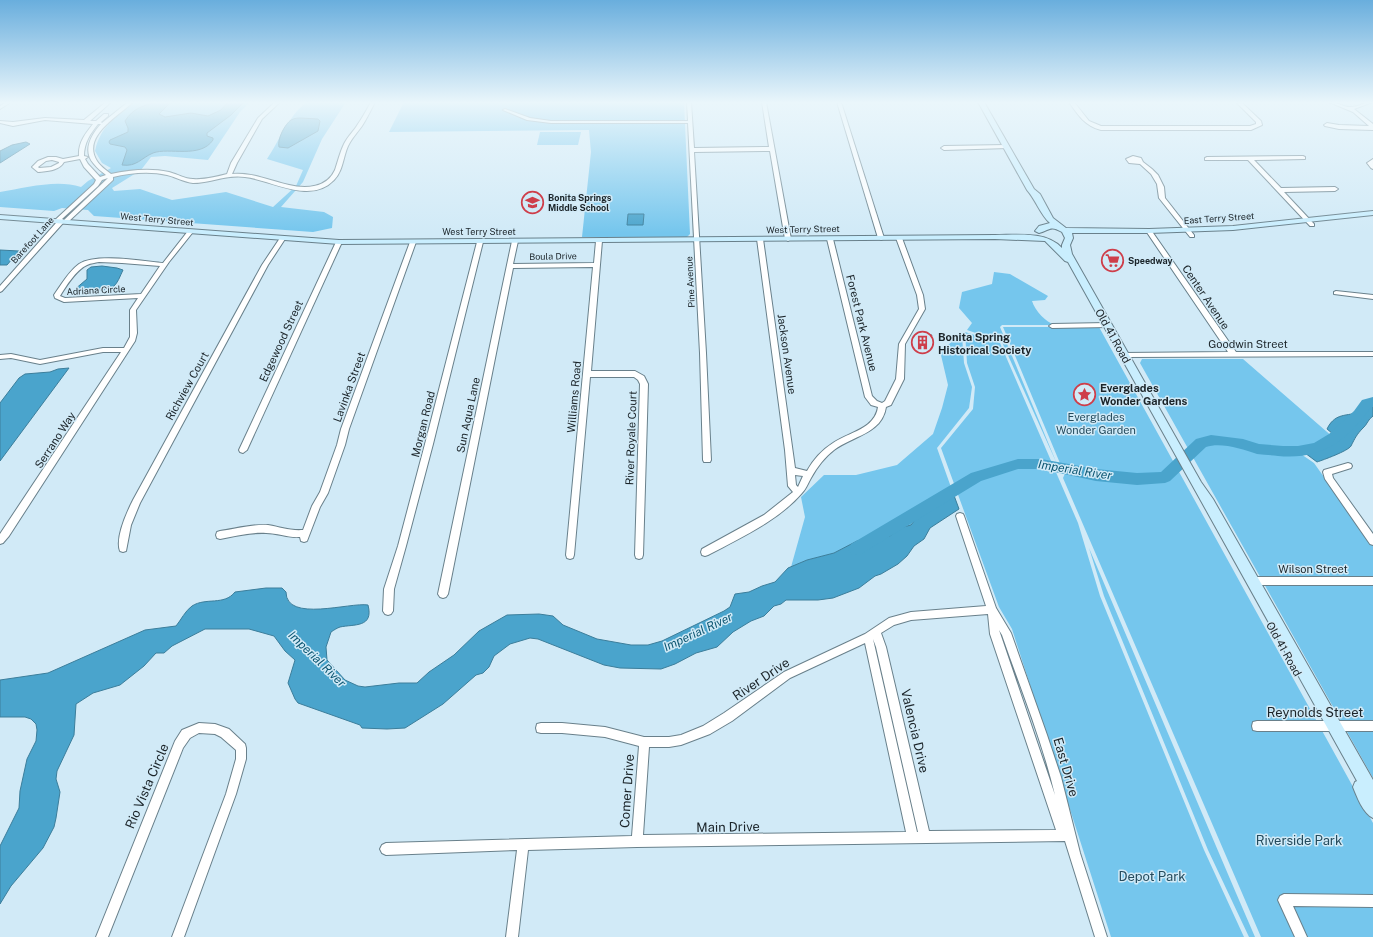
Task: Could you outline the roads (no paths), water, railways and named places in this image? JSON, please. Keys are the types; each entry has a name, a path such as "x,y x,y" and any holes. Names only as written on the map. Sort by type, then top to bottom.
{"street":[{"path":"82,146 81,157 87,168 98,179"},
{"path":"91,146 92,155 99,167 110,175"},
{"path":"229,175 244,146"},
{"path":"98,179 123,173 158,172 191,181 201,181 229,175 252,177 295,188 315,187 327,182 334,175 346,146"},
{"name":"Pine Avenue","path":"692,146 703,353 707,460"},
{"path":"772,146 788,239"},
{"path":"853,146 882,238"},
{"path":"944,148 1006,147 1050,219 1063,229 1151,234"},
{"path":"692,150 773,149"},
{"path":"62,161 92,155"},
{"path":"1207,159 1303,158"},
{"path":"1250,159 1310,222"},
{"path":"1373,161 1370,162 1373,167"},
{"path":"1141,163 1147,166 1159,182 1161,186 1161,196 1190,233"},
{"path":"61,221 111,179 110,175"},
{"path":"61,221 96,185 98,179"},
{"path":"1280,190 1335,189"},
{"path":"1031,190 1030,195 1042,222 1040,230"},
{"path":"1068,239 1151,234 1242,233 1373,212"},
{"name":"West Terry Street","path":"0,217 282,239 339,242 882,238 959,238 1047,240 1059,242 1068,239"},
{"path":"1310,222 1373,218"},
{"name":"Barefoot Lane","path":"0,290 61,221"},
{"name":"West Terry Street","path":"959,238 1040,230 1050,226 1063,229"},
{"name":"Old 41 Road","path":"1063,229 1068,233 1066,245 1068,254 1077,271 1197,485 1209,502 1254,581 1373,810"},
{"name":"Old 41 Road","path":"1040,230 1039,233 1056,246 1077,271"},
{"name":"Serrano Way","path":"0,540 126,350 135,333 132,314 133,310 164,265 190,232"},
{"name":"Center Avenue","path":"1151,234 1234,355"},
{"path":"705,552 765,518 798,492 808,474 822,457 833,447 876,423 882,412 882,406 888,403 900,379 902,344 922,310 920,295 899,238"},
{"name":"Richview Court","path":"123,548 123,536 136,502 265,265 282,239"},
{"name":"Jackson Avenue","path":"760,239 792,486 798,492"},
{"name":"Forest Park Avenue","path":"830,239 869,397 874,403 882,406"},
{"name":"Sun Aqua Lane","path":"443,594 516,241"},
{"name":"Williams Road","path":"570,555 598,241"},
{"name":"Edgewood Street","path":"243,450 339,242"},
{"name":"Lavinka Street","path":"220,535 258,529 268,529 305,536 316,506 324,493 345,429 413,242"},
{"name":"Morgan Road","path":"388,611 389,589 430,444 480,242"},
{"name":"Adriana Circle","path":"142,296 64,300 57,297 57,295 80,266 88,262 99,260 164,265"},
{"name":"Boula Drive","path":"511,266 596,264"},
{"path":"1336,293 1373,297"},
{"path":"1052,326 1107,325"},
{"path":"0,356 11,356 40,362 103,350 126,350"},
{"name":"Goodwin Street","path":"1124,355 1373,354"},
{"name":"River Royale Court","path":"587,374 635,374 641,378 644,384 639,555"},
{"path":"1348,466 1327,472 1329,479 1373,541"},
{"path":"791,471 808,474"},
{"name":"Old 41 Road","path":"1197,485 1203,502 1330,726 1373,795"},
{"name":"East Drive","path":"960,516 992,610 995,634 1101,937"},
{"name":"Wilson Street","path":"1254,581 1373,581"},
{"name":"River Drive","path":"541,728 562,728 605,732 644,742 669,742 694,736 748,704 787,675 872,635 892,621 911,616 992,610"},
{"path":"872,635 913,837"},
{"name":"Valencia Drive","path":"872,635 881,647 925,837"},
{"name":"Reynolds Street","path":"1257,726 1373,726"},
{"name":"Rio Vista Circle","path":"102,937 179,745 186,734 200,728 215,729 225,733 241,748 242,759 231,794 178,937"},
{"name":"Comer Drive","path":"638,842 644,742"},
{"name":"Main Drive","path":"386,849 638,842 1066,835"},
{"path":"512,937 522,846"},
{"path":"1301,937 1284,900 1373,901"}],"water":[{"path":"11,146 27,146 0,163 0,151"},
{"path":"119,146 207,146 193,151 160,151 153,153 131,165 122,165 127,150 125,147"},
{"path":"279,146 292,146 288,148 279,147"},
{"path":"628,214 644,214 643,225 627,225"},
{"path":"0,250 19,251 7,265 0,265"},
{"path":"102,266 123,270 118,281 113,287 110,289 88,291 74,290 87,279 87,270 91,267"},
{"path":"69,368 0,461 0,403 19,378 25,374 50,372 58,369"},
{"path":"1373,398 1373,416 1349,448 1317,462 1305,453 1320,450 1338,440 1338,438 1327,429 1331,423 1339,417 1362,410"},
{"path":"952,490 959,509 930,528 924,539 914,546 907,556 898,564 875,576 859,588 833,598 818,600 786,600 781,604 774,606 764,616 751,621 733,632 717,647 696,653 675,664 661,669 620,668 604,665 538,639 530,638 510,644 494,656 489,667 483,673 476,675 443,704 405,728 362,728 360,725 298,703 288,683 295,660 285,651 274,636 249,629 205,629 172,646 164,653 156,653 144,666 120,685 93,693 76,704 74,735 57,771 56,779 60,792 54,827 43,848 11,886 0,904 0,846 19,808 20,791 27,759 36,741 37,730 36,724 31,719 25,717 0,717 0,680 48,673 145,630 176,626 187,610 197,603 226,599 235,592 266,588 282,588 286,592 289,601 296,607 307,609 368,605 368,618 362,624 340,627 331,632 326,647 327,660 345,680 358,686 365,687 399,683 417,683 429,672 454,655 479,631 507,615 539,614 553,616 563,625 597,639 631,645 648,645 662,641 724,611 730,607 735,594 749,592 775,582 788,568 807,560 834,553 857,541 890,536 899,528 911,525 914,521 915,511 933,505"}],"waterway":[{"name":"Imperial River","path":"856,549 976,477 1018,464 1041,464 1096,475 1137,479 1165,477 1201,443 1211,440 1243,444 1259,449 1283,451 1298,451 1317,448 1334,438 1359,414 1367,403 1373,402"}],"place":[{"name":"Bonita Springs Middle School","path":"533,202"},
{"name":"Speedway","path":"1113,260"},
{"name":"Bonita Spring Historical Society","path":"922,343"},
{"name":"Everglades Wonder Gardens","path":"1085,394"}],"park label":[{"name":"Everglades Wonder Garden","path":"1096,423"},
{"name":"Riverside Park","path":"1299,840"},
{"name":"Depot Park","path":"1152,876"}]}
